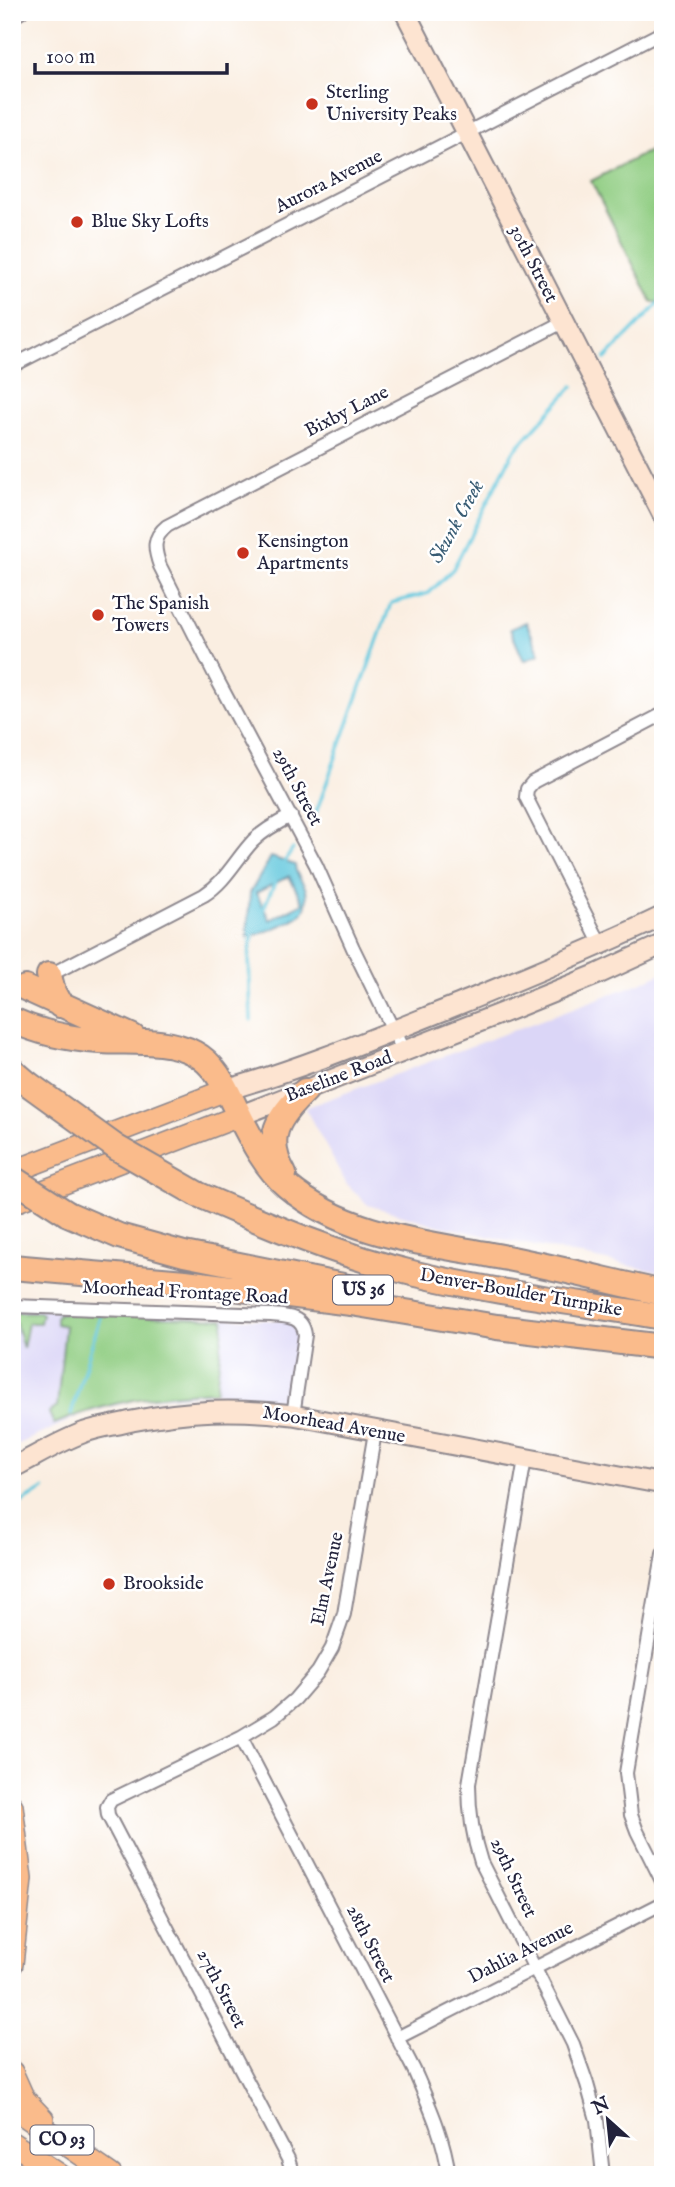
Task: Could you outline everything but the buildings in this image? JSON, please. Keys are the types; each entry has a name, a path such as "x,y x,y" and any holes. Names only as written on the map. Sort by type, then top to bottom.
{"highway":[{"path":"49,975 53,992 60,1004"},
{"path":"16,988 147,1042"},
{"path":"12,1020 58,1036 176,1046 200,1056 211,1066 265,1161 283,1183 316,1207 344,1221 385,1234 514,1259 663,1293"},
{"name":"Denver–Boulder Turnpike","path":"20,1076 66,1113 117,1148 197,1194 290,1235 365,1261 416,1274 480,1288 663,1317"},
{"path":"298,1195 278,1163 273,1140 282,1115 305,1091"},
{"name":"Denver–Boulder Turnpike","path":"12,1178 68,1214 119,1236 184,1254 414,1300 663,1345"},
{"path":"12,1267 185,1282 351,1303 498,1326 663,1345"}],"main road":[{"name":"30th Street","path":"405,12 663,515"},
{"name":"Baseline Road","path":"12,1172 226,1090 292,1070 394,1030 601,945 663,916"},
{"name":"Baseline Road","path":"12,1203 404,1052 597,974 663,944"},
{"name":"Moorhead Avenue","path":"12,1468 82,1433 152,1418 213,1410 292,1415 663,1484"},
{"path":"12,1806 21,1879 12,1964"},
{"path":"12,2072 24,2099 66,2143"},
{"name":"CO 93","path":"12,2107 111,2175"},
{"name":"CO 93","path":"12,2143 60,2175"}],"street":[{"path":"12,17 21,12"},
{"name":"Aurora Avenue","path":"12,366 663,32"},
{"name":"Bixby Lane","path":"155,541 159,532 167,526 563,322"},
{"name":"29th Street","path":"155,541 155,553 160,566 291,816 404,1052"},
{"path":"601,945 526,797 527,789 533,782 663,714"},
{"path":"16,988 49,975 211,891 258,836 291,816"},
{"name":"Moorhead Frontage Road","path":"12,1306 256,1314 295,1318 303,1325 305,1335 292,1415"},
{"name":"Elm Avenue","path":"113,1821 108,1815 107,1807 111,1800 241,1737 274,1717 295,1699 318,1672 332,1648 344,1614 375,1432"},
{"name":"29th Street","path":"525,1459 470,1784 469,1810 481,1862 573,2044 597,2120 603,2175"},
{"path":"663,1554 626,1773 631,1815 663,1883"},
{"name":"28th Street","path":"241,1737 436,2119 447,2154 449,2175"},
{"name":"27th Street","path":"113,1821 288,2159 293,2175"},
{"name":"Dahlia Avenue","path":"397,2038 663,1903"}],"shaded area":[{"path":"663,972 663,1273 440,1226 368,1205 346,1183 305,1108 643,982"},
{"path":"12,1306 301,1322 295,1401 215,1393 138,1400 84,1414 12,1447"}],"green space":[{"path":"663,144 663,302 652,302 591,181"},
{"path":"12,1312 42,1314 40,1323 28,1323 23,1348 16,1324 12,1324"},
{"path":"59,1313 224,1319 216,1391 174,1394 114,1404 54,1424 49,1413 57,1407 65,1326 56,1324"}],"water":[{"path":"526,622 540,654 524,661 510,629"},
{"path":"271,857 295,865 307,898 303,912 293,919 247,937 250,893","holes":["289,876 303,903 270,920 256,893"]}],"waterway":[{"name":"Skunk Creek","path":"605,359 660,302 663,263"},
{"name":"Skunk Creek","path":"313,821 391,603 429,593 453,569 513,452 573,386"},
{"name":"Skunk Creek","path":"283,864 293,849"},
{"name":"Skunk Creek","path":"262,912 276,880"},
{"name":"Skunk Creek","path":"251,1020 249,956 252,935"},
{"name":"Skunk Creek","path":"71,1414 100,1317"},
{"name":"Skunk Creek","path":"12,1508 44,1489"}],"place":[{"name":"Sterling University Peaks","path":"312,104"},
{"name":"Blue Sky Lofts","path":"77,222"},
{"name":"Kensington Apartments","path":"243,553"},
{"name":"The Spanish Towers","path":"98,615"},
{"name":"Brookside","path":"109,1584"}]}
